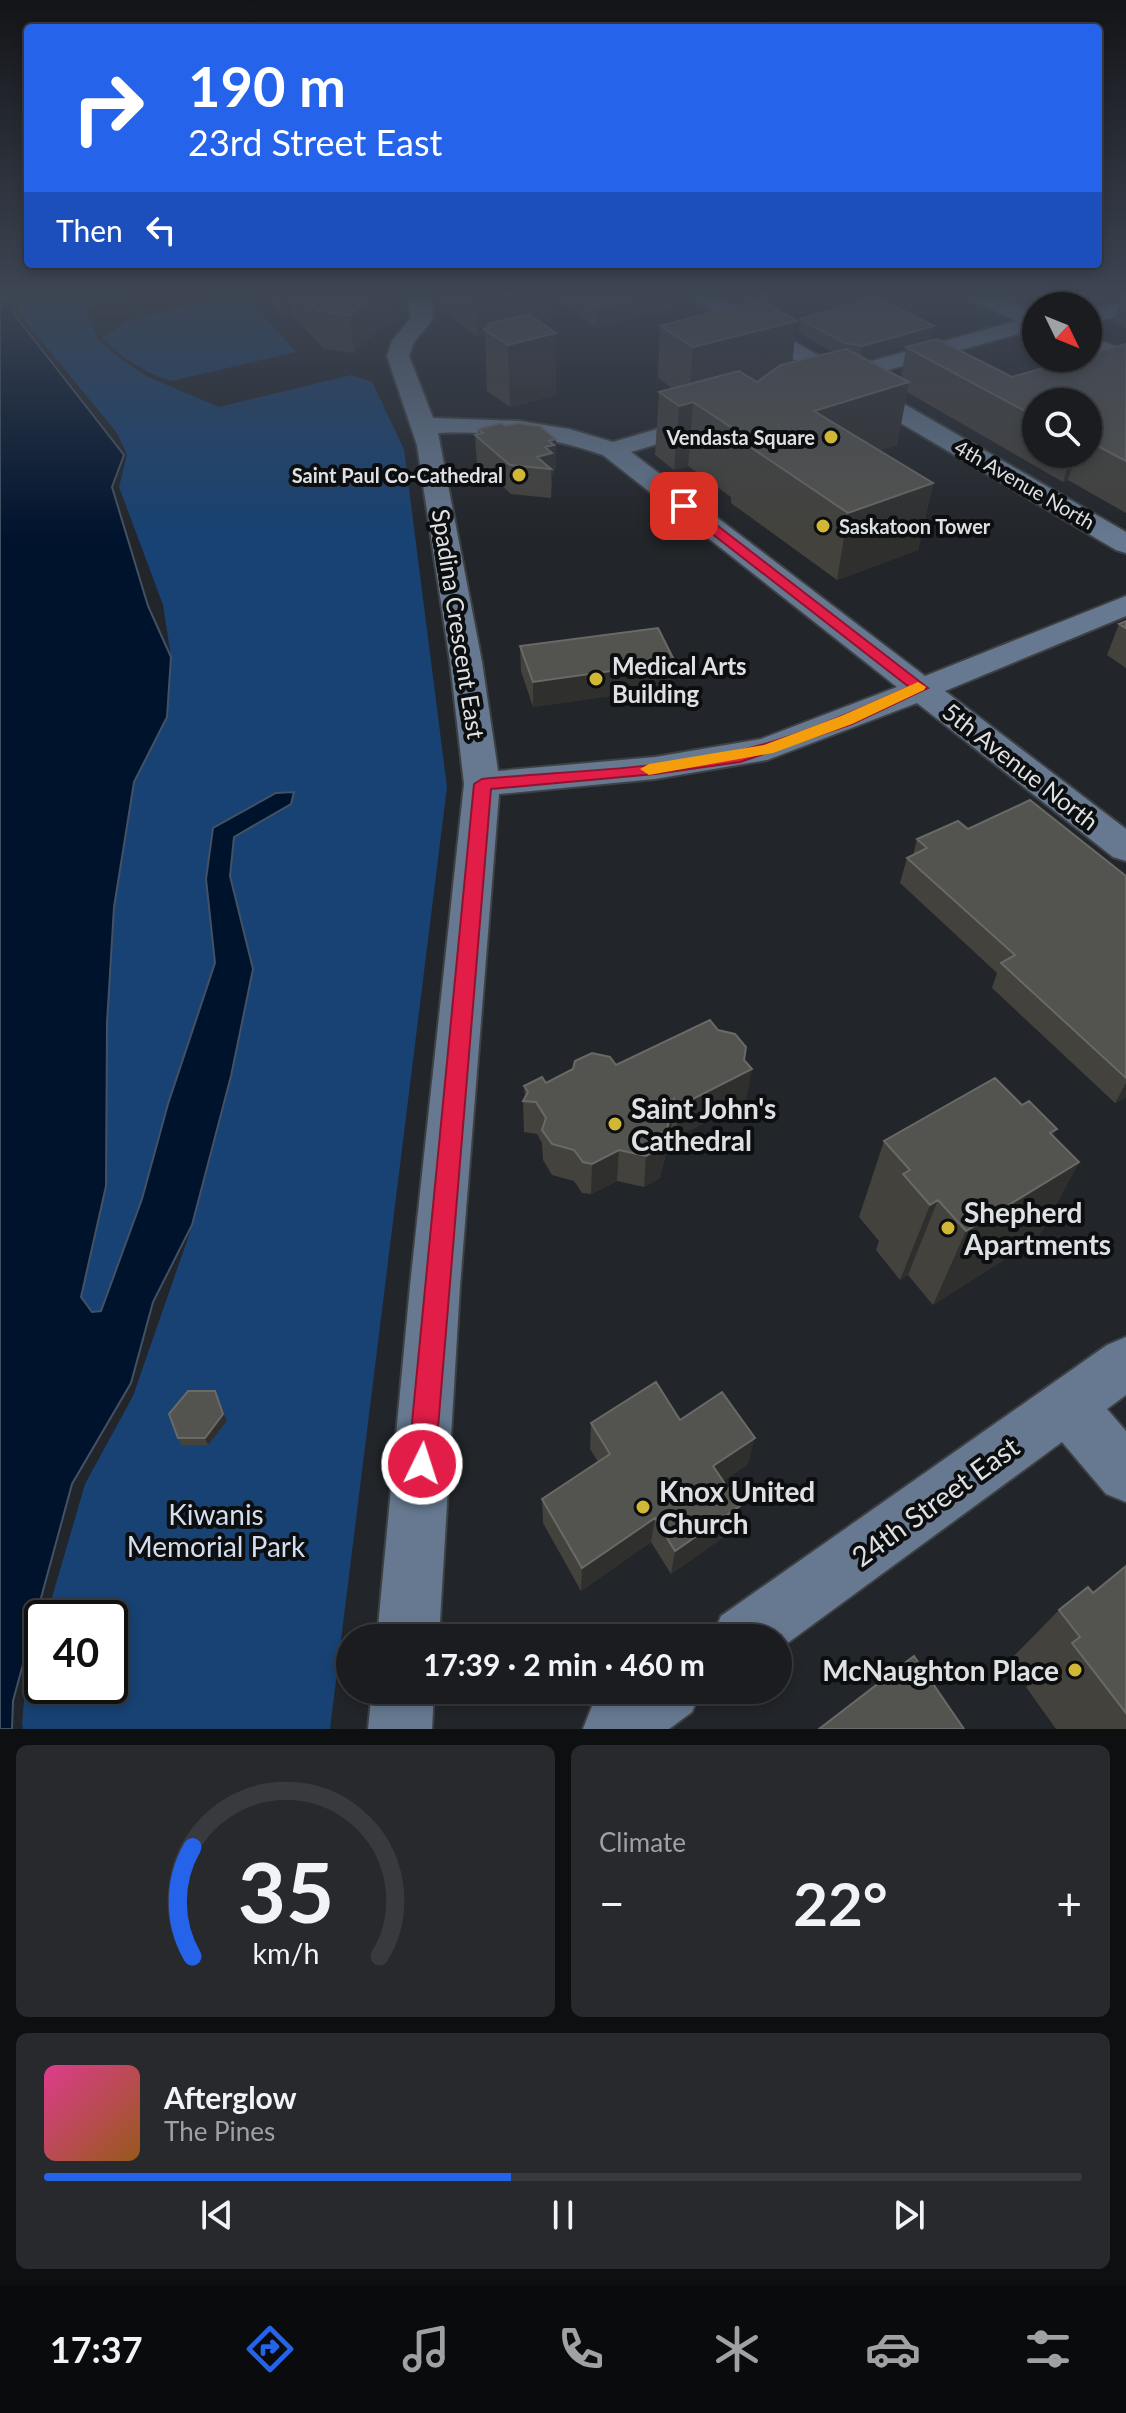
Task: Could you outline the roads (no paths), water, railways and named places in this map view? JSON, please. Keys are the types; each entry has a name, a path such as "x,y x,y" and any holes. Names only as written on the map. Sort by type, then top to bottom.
{"street":[{"name":"Spadina Crescent East","path":"405,377 430,445 482,784 435,1286 409,1624"},
{"name":"4th Avenue North","path":"842,377 1126,544"},
{"path":"848,380 858,377"},
{"path":"809,390 861,377"},
{"path":"423,426 484,426 575,438 612,450 730,414"},
{"name":"5th Avenue North","path":"612,450 1126,848"},
{"path":"482,784 655,768 740,756 847,720 1126,605"},
{"path":"1107,1385 1126,1474"},
{"name":"24th Street East","path":"763,1624 1107,1385"},
{"path":"400,1729 402,1704"},
{"path":"615,1729 650,1704"}],"place":[{"name":"Vendasta Square","path":"831,437"},
{"name":"Saint Paul Co-Cathedral","path":"519,475"},
{"name":"Saskatoon Tower","path":"823,526"},
{"name":"Medical Arts Building","path":"596,679"},
{"name":"Saint John's Cathedral","path":"615,1124"},
{"name":"Shepherd Apartments","path":"948,1228"},
{"name":"Knox United Church","path":"643,1507"},
{"name":"McNaughton Place","path":"1075,1670"}],"park label":[{"name":"Kiwanis Memorial Park","path":"216,1530"}]}
